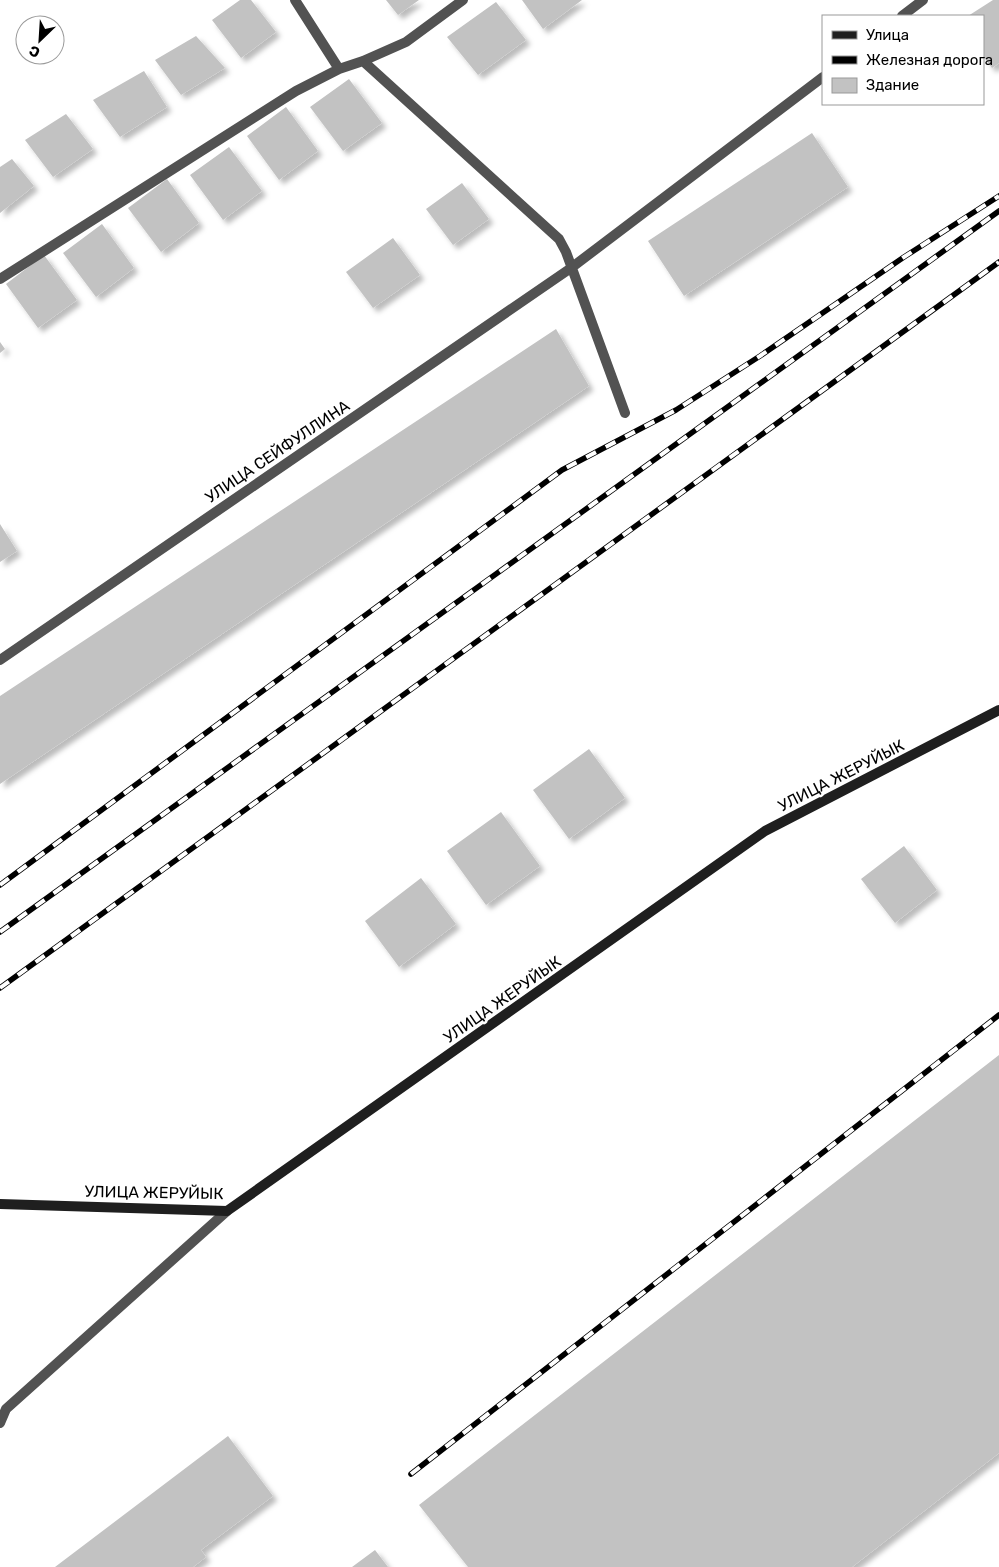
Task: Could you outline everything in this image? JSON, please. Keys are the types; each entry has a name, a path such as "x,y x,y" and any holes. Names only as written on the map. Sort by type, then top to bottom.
{"street":[{"path":"295,0 339,69"},
{"path":"0,278 296,91 339,69 363,61 406,42 463,0"},
{"path":"903,15 923,0"},
{"path":"363,61 559,239 566,252 624,413"},
{"name":"УЛИЦА СЕЙФУЛЛИНА","path":"0,660 571,268 822,78"},
{"name":"УЛИЦА ЖЕРУЙЫК","path":"0,1204 227,1211 765,831 999,710"},
{"path":"0,1423 6,1409 227,1211"}],"building":[{"path":"240,0 251,0 276,32 241,58 212,20"},
{"path":"386,0 419,0 398,15"},
{"path":"522,0 582,0 543,29"},
{"path":"993,0 999,0 999,63 992,68 984,57 984,15 970,15"},
{"path":"496,2 526,40 478,75 447,37"},
{"path":"196,36 225,68 181,95 155,60"},
{"path":"144,71 167,107 120,137 93,100"},
{"path":"349,79 382,123 343,151 310,107"},
{"path":"286,107 318,151 279,180 247,136"},
{"path":"66,114 93,149 53,177 25,140"},
{"path":"812,133 848,187 684,296 648,241"},
{"path":"229,147 262,191 223,220 190,175"},
{"path":"12,159 34,186 0,213 0,167"},
{"path":"167,179 199,223 161,252 128,208"},
{"path":"462,183 489,219 453,245 426,209"},
{"path":"102,224 134,268 96,297 63,253"},
{"path":"393,238 420,275 373,308 346,272"},
{"path":"44,255 77,300 38,328 6,284"},
{"path":"556,329 589,386 0,784 0,696"},
{"path":"0,342 5,349 0,353"},
{"path":"0,524 17,551 0,562"},
{"path":"589,749 625,798 569,839 533,790"},
{"path":"501,812 540,866 486,905 447,851"},
{"path":"904,846 937,890 895,923 861,879"},
{"path":"421,878 456,924 399,967 365,921"},
{"path":"999,1055 999,1453 852,1567 468,1567 419,1505"},
{"path":"228,1436 273,1496 201,1550 206,1557 193,1567 55,1567"},
{"path":"375,1550 388,1567 352,1567"}],"railway":[{"path":"0,885 562,470 676,410 760,356 904,257 999,196"},
{"path":"0,932 999,211"},
{"path":"0,988 999,262"},
{"path":"411,1474 999,1015"}]}
